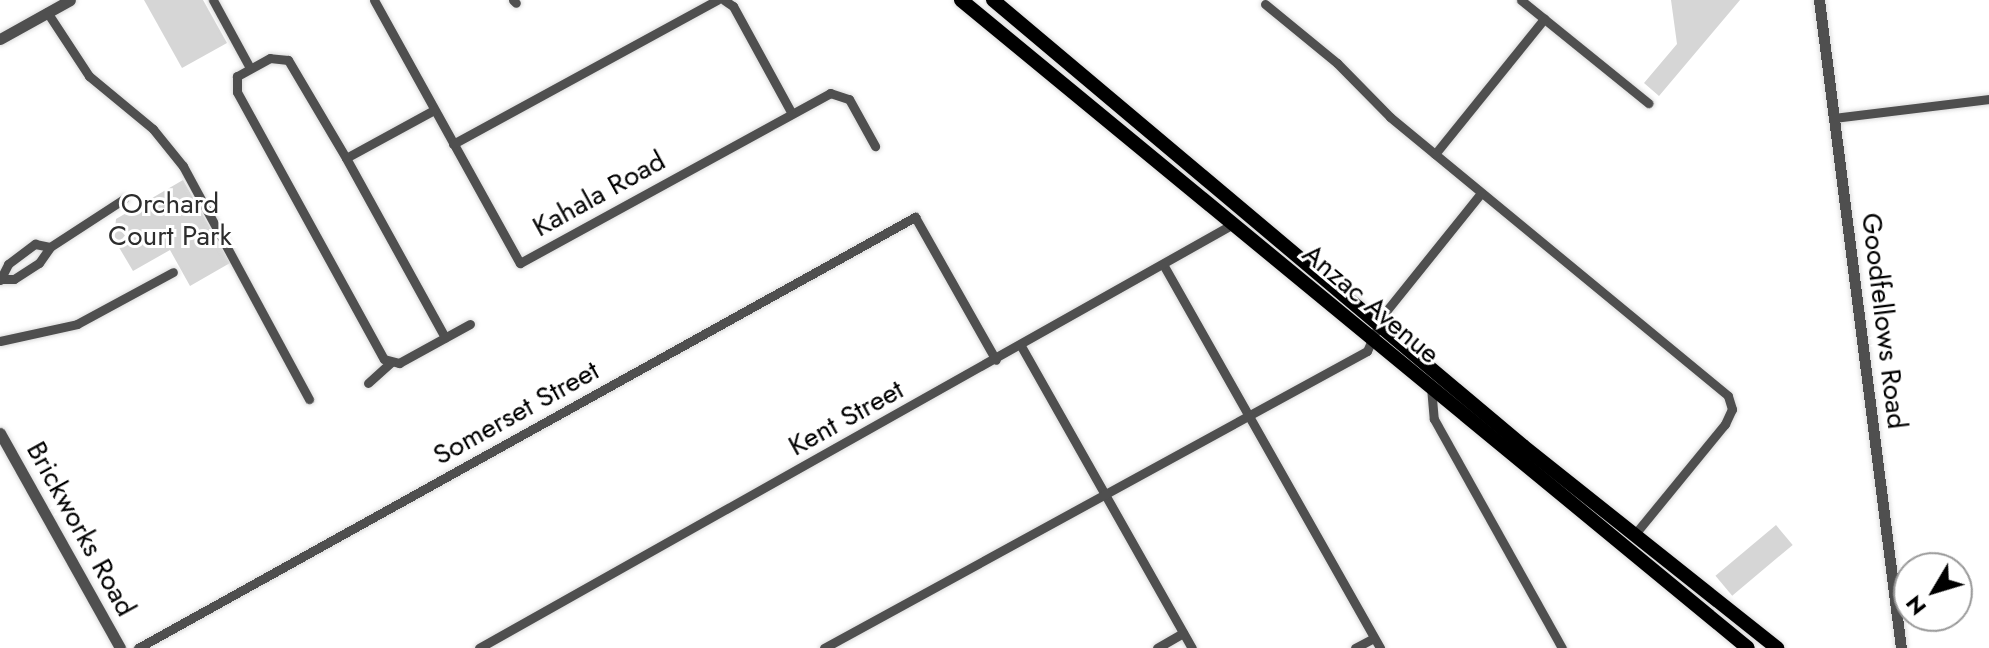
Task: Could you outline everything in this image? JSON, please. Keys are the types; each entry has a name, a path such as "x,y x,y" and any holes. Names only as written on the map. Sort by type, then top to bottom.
{"highway":[{"name":"Anzac Avenue","path":"961,0 1748,648"},
{"name":"Anzac Avenue","path":"993,0 1379,321 1480,411 1777,648"}],"street":[{"path":"0,39 70,0"},
{"path":"213,0 249,66"},
{"name":"Kahala Road","path":"374,0 520,263 791,112 840,92 875,146"},
{"path":"453,144 717,0"},
{"path":"724,0 733,6 791,112"},
{"path":"1521,0 1648,103"},
{"name":"Goodfellows Road","path":"1819,0 1901,648"},
{"path":"1265,4 1435,154 1731,400 1725,424 1634,535"},
{"path":"47,12 89,76 153,129 183,166 309,399"},
{"path":"1435,154 1544,19"},
{"path":"390,363 381,356 237,92 237,76 249,66 277,56 293,63 445,337"},
{"path":"1834,118 1989,99"},
{"path":"346,158 434,110"},
{"path":"824,648 1361,355 1375,341 1379,321 1481,193"},
{"path":"50,247 35,244 8,264 0,279 14,279 39,263 50,247 124,199"},
{"name":"Somerset Street","path":"138,648 915,217 996,360"},
{"name":"Kent Street","path":"479,648 1164,266 1233,224"},
{"path":"1164,266 1380,648"},
{"path":"0,341 77,324 173,272"},
{"path":"368,383 390,363 470,324"},
{"path":"1021,346 1192,648"},
{"path":"1431,387 1434,419 1562,648"},
{"name":"Brickworks Road","path":"0,433 120,648"},
{"path":"1157,648 1183,633"},
{"path":"1355,648 1374,638"}],"green space":[{"path":"144,0 203,0 227,43 182,68"},
{"path":"1671,0 1740,0 1659,96 1644,83 1677,44"},
{"name":"Orchard Court Park","path":"183,180 230,263 190,286 170,250 133,271 114,239 116,219"},
{"path":"1776,525 1793,545 1732,596 1715,576"}]}
